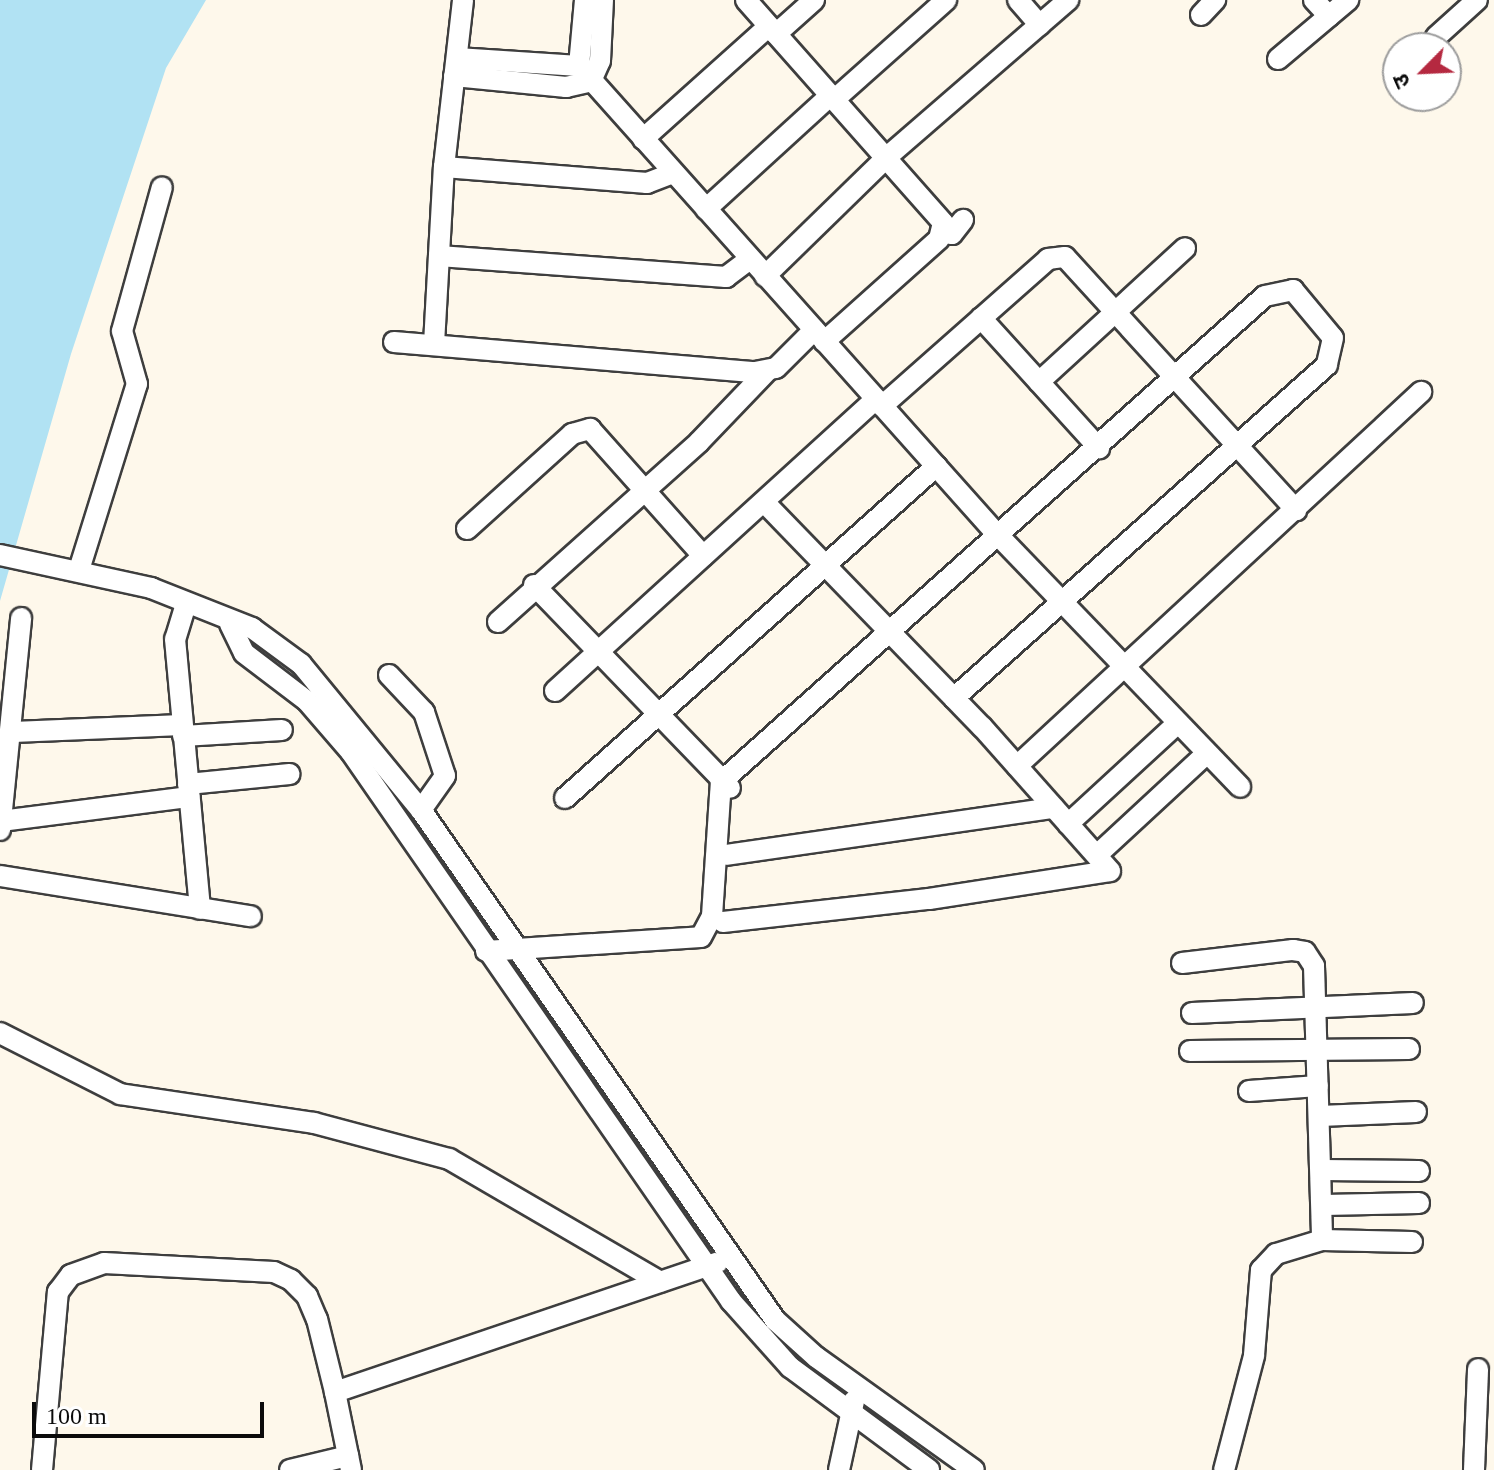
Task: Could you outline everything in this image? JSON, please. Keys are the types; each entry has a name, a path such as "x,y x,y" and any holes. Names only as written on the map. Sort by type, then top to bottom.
{"street":[{"path":"434,344 444,167 463,0"},
{"path":"585,0 585,73 1001,538 1240,787"},
{"path":"455,67 585,73 600,61 603,0"},
{"path":"746,0 940,216 943,232"},
{"path":"643,139 773,30 814,0"},
{"path":"706,209 946,0"},
{"path":"1018,0 1040,25"},
{"path":"765,276 887,157 1068,0"},
{"path":"1314,0 1329,16"},
{"path":"1278,59 1348,0"},
{"path":"1442,32 1477,0"},
{"path":"444,167 647,183 673,173"},
{"path":"79,570 137,384 122,331 162,187"},
{"path":"943,232 952,234 963,220"},
{"path":"498,622 534,585 643,490 767,371 819,336 943,232"},
{"path":"1039,382 1185,248"},
{"path":"439,256 726,277 750,259"},
{"path":"555,691 764,502 1057,256 1074,264 1173,380 1238,445 1296,510"},
{"path":"490,957 701,937 712,916 728,781 890,632 1001,538 1265,296 1293,290 1333,338 1333,357 954,698"},
{"path":"981,318 1099,448"},
{"path":"394,342 767,371"},
{"path":"1017,766 1421,392"},
{"path":"467,529 572,434 596,427 643,490 703,556"},
{"path":"565,798 936,466"},
{"path":"723,922 929,899 1110,871 954,698 764,502"},
{"path":"0,555 32,559 151,588 264,637 338,702 421,810 775,1320 974,1470"},
{"path":"520,954 699,950 714,941 723,922 726,855 728,781 656,716 534,585"},
{"path":"186,604 175,639 200,909"},
{"path":"21,618 13,732 1,826 290,774"},
{"path":"230,624 244,653 322,718 707,1266 790,1367 929,1470"},
{"path":"389,675 424,712 443,766 445,785 421,810"},
{"path":"322,718 338,702"},
{"path":"1068,824 1178,723"},
{"path":"13,732 282,730"},
{"path":"1097,855 1207,753"},
{"path":"726,855 1054,808"},
{"path":"0,876 251,916"},
{"path":"1182,963 1305,952 1314,966 1324,1205 1322,1240"},
{"path":"1192,1013 1413,1003"},
{"path":"0,1033 120,1094 314,1123 449,1159 660,1282"},
{"path":"1190,1051 1409,1049"},
{"path":"1249,1091 1318,1086"},
{"path":"1320,1116 1416,1112"},
{"path":"1322,1170 1419,1171"},
{"path":"1324,1205 1419,1203"},
{"path":"1224,1470 1254,1356 1261,1270 1276,1254 1322,1240 1412,1242"},
{"path":"335,1392 730,1257"},
{"path":"42,1470 58,1292 71,1275 104,1263 274,1272 291,1280 307,1296 317,1319 349,1463 290,1470"},
{"path":"1474,1470 1478,1369"},
{"path":"839,1470 849,1411 860,1386"}],"water":[{"path":"0,0 206,0 166,68 71,354 0,601"}]}
